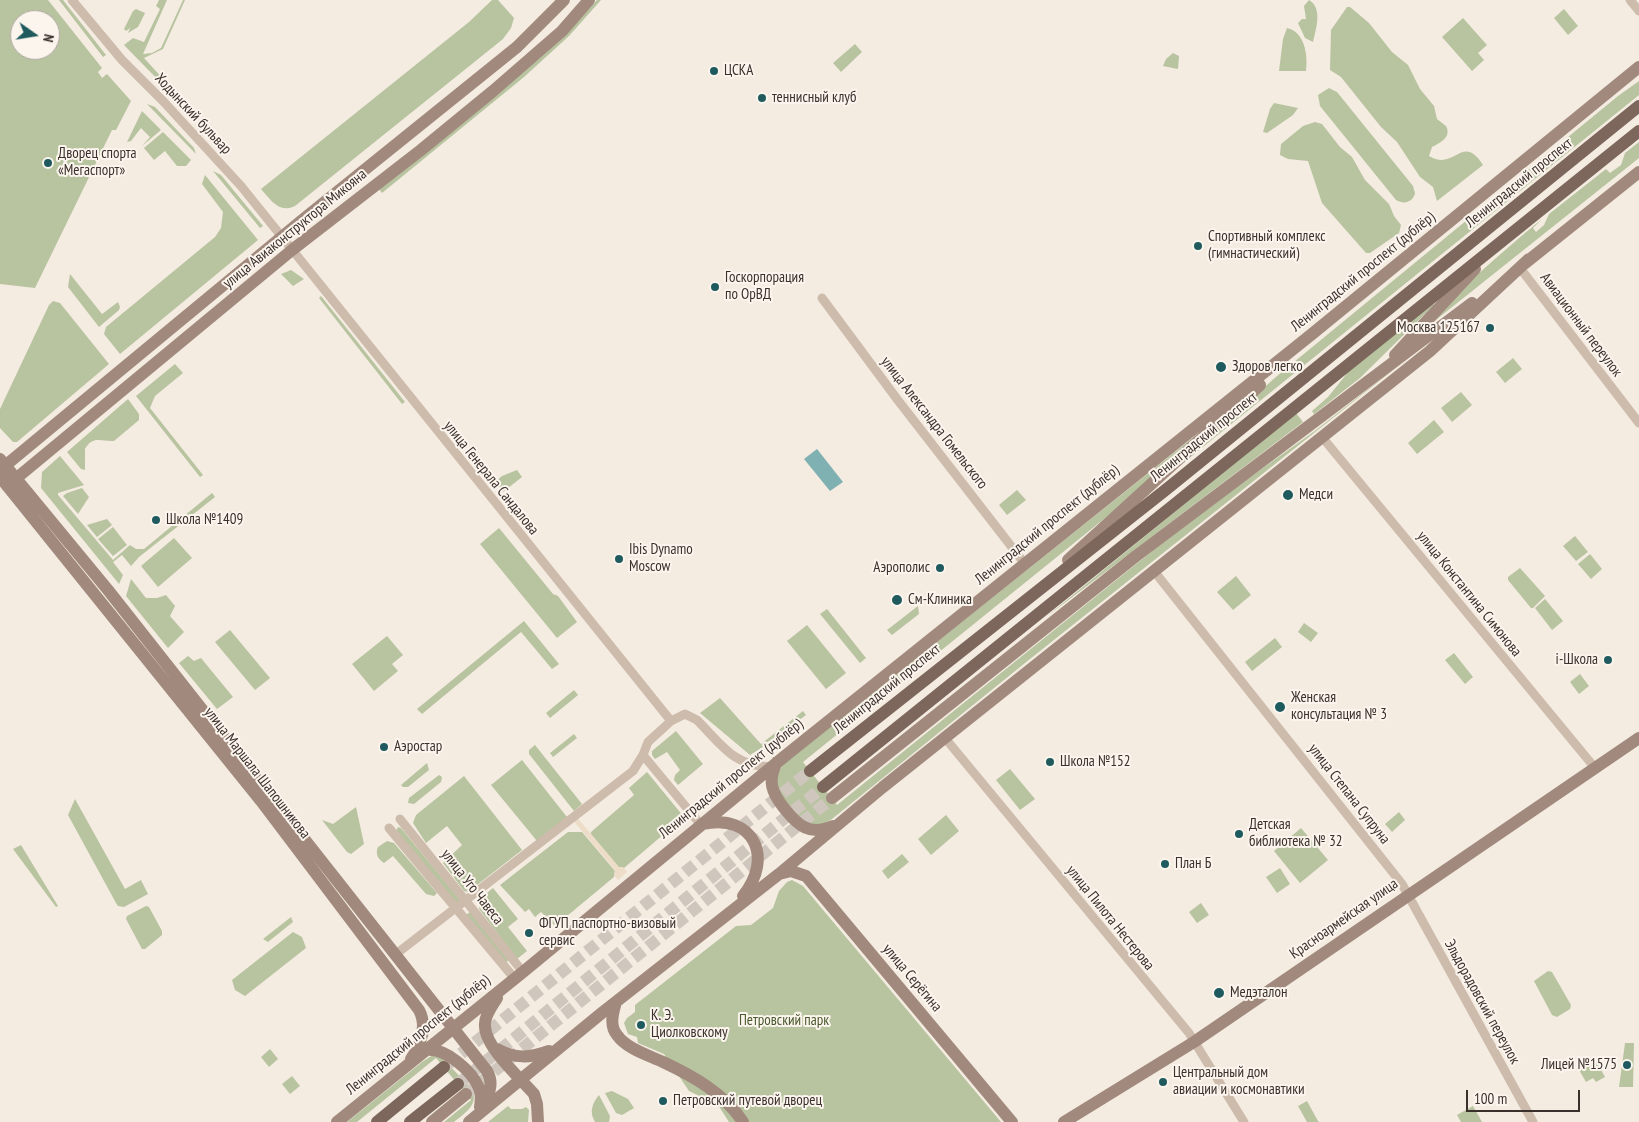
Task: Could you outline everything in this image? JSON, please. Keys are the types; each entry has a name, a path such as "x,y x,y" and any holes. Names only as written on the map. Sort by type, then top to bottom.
{"main road":[{"name":"улица Авиаконструктора Микояна","path":"5,473 281,237 517,47 564,0"},
{"name":"улица Авиаконструктора Микояна","path":"5,473 133,379 292,250 421,150 562,31 590,0"},
{"name":"Ленинградский проспект (дублёр)","path":"337,1122 515,979 784,756 1312,334 1579,118 1639,67"},
{"path":"1579,118 1639,77"},
{"name":"Ленинградский проспект","path":"810,771 1175,482 1639,106"},
{"path":"823,787 1639,130"},
{"path":"832,798 1113,574 1318,422 1382,370 1525,264 1639,172"},
{"path":"1382,370 1446,297 1508,236"},
{"path":"474,1117 779,874 945,738 1430,352 1525,264"},
{"path":"1030,596 1220,423 1312,334"},
{"path":"5,473 25,499"},
{"name":"улица Маршала Шапошникова","path":"25,499 108,590 491,1077 489,1094 474,1117"},
{"name":"улица Маршала Шапошникова","path":"25,499 260,801 419,1010 423,1021 422,1039 415,1053 397,1073"},
{"name":"Красноармейская улица","path":"1064,1122 1194,1042 1639,738"},
{"path":"784,756 773,770 772,790 794,822 806,829 820,831 840,823"},
{"path":"701,825 722,822 737,826 750,837 758,852 758,868 755,878 728,913"},
{"name":"улица Серёгина","path":"779,874 791,871 806,876 1012,1122"},
{"path":"515,979 488,1014 484,1025 492,1046 534,1094 537,1104 538,1122"},
{"path":"616,1002 612,1025 616,1034 630,1046 695,1079 726,1101 743,1122"},
{"path":"492,1046 507,1055 522,1057 534,1056 557,1049"},
{"path":"427,1050 435,1049 451,1056 476,1082 482,1098 474,1117"},
{"path":"377,1122 444,1067"},
{"path":"410,1122 458,1084"},
{"path":"432,1122 466,1094"}],"street":[{"name":"Ходынский бульвар","path":"72,0 122,60 216,158 292,250"},
{"path":"1630,0 1639,11"},
{"name":"улица Генерала Сандалова","path":"292,250 671,721"},
{"name":"Авиационный переулок","path":"1525,264 1639,424"},
{"name":"улица Александра Гомельского","path":"822,298 897,399 1025,564"},
{"name":"улица Константина Симонова","path":"1322,437 1594,768"},
{"name":"улица Степана Супруна","path":"1154,571 1364,834 1408,895"},
{"path":"396,954 633,771 643,756 648,742 677,716 689,715 742,762 752,766 771,767"},
{"name":"улица Пилота Нестерова","path":"945,738 1194,1042 1244,1122"},
{"path":"643,756 701,825"},
{"name":"улица Уго Чавеса","path":"400,818 465,900 515,979"},
{"name":"улица Уго Чавеса","path":"389,828 515,979"},
{"name":"Эльдорадовский переулок","path":"1408,895 1533,1122"}],"green space":[{"name":"Дворец спорта «Мегаспорт»","path":"0,0 48,0 56,10 10,10 10,60 60,60 60,15 102,68 98,72 102,78 107,74 131,101 116,130 112,130 35,288 0,284"},
{"path":"59,0 63,0 106,55 103,57"},
{"path":"159,0 167,0 143,54 152,53 161,48 183,0 185,0 163,49 144,58 165,81 163,85 124,45 133,38 144,42 160,9 156,6"},
{"path":"492,0 498,0 514,18 511,28 503,39 295,206 284,208 271,201 261,189 469,22"},
{"path":"597,0 601,0 569,36 524,77 382,193 379,189 567,33"},
{"path":"1309,0 1316,8 1317,13 1317,25 1313,42 1305,38 1298,23 1302,19 1306,19 1304,6"},
{"path":"1347,7 1350,7 1369,23 1392,52 1408,65 1420,89 1434,106 1437,119 1446,126 1446,136 1432,147 1429,156 1438,160 1445,160 1464,152 1469,152 1476,156 1483,165 1437,201 1433,187 1420,177 1397,142 1381,127 1341,77 1330,70 1331,30"},
{"path":"136,9 145,13 138,27 128,33 130,28 126,31 124,29 133,11"},
{"path":"1564,9 1578,26 1568,35 1554,18"},
{"path":"1463,18 1487,45 1478,53 1484,60 1472,71 1442,37"},
{"path":"1287,28 1298,34 1304,45 1306,51 1306,71 1279,71 1283,39"},
{"path":"855,44 862,52 841,72 833,63"},
{"path":"1173,53 1179,56 1178,69 1163,66 1166,59"},
{"path":"1639,81 1639,95 1161,479 1277,376 1618,96"},
{"path":"1329,88 1337,92 1413,186 1415,193 1412,199 1405,202 1396,200 1320,106 1318,95"},
{"path":"1274,103 1298,108 1293,115 1267,133 1263,132 1270,109"},
{"path":"147,104 155,107 194,148 196,154"},
{"path":"142,111 161,130 142,146 150,137 141,128 131,141 127,142"},
{"path":"1315,122 1322,124 1340,147 1352,157 1365,180 1389,204 1394,216 1401,225 1399,233 1370,253 1366,253 1322,203 1308,161 1288,159 1280,155 1281,144 1303,126"},
{"path":"163,132 191,160 186,166 177,166 165,151 154,160 144,148"},
{"path":"1639,142 1639,158 1417,335 1462,289 1509,247 1542,219 1533,228 1536,232 1544,225 1549,214 1606,169 1610,173 1621,165 1625,153"},
{"path":"213,171 221,175 263,226 260,228"},
{"path":"205,175 258,240 120,354 104,334 106,327 215,237 221,228 223,212 202,184"},
{"path":"291,270 304,279 293,286 281,274"},
{"path":"70,274 102,314 118,302 119,310 99,327 68,287"},
{"path":"321,296 405,402 402,404 319,298"},
{"path":"53,301 60,303 109,364 17,442 13,442 0,428 0,409 49,305"},
{"path":"1432,303 1434,305 1360,378 1314,414 1312,411 1328,397 1349,371"},
{"path":"1422,347 832,819 824,824 807,825 787,804 778,788 777,780 779,771 785,763 1215,420 1115,510 803,762 837,805 1192,519 1316,430"},
{"path":"1513,358 1522,369 1505,383 1496,372"},
{"path":"175,364 183,373 155,396 150,408 203,475 200,477 136,396"},
{"path":"1461,392 1472,405 1452,422 1441,408"},
{"path":"128,399 139,414 139,420 114,441 98,440 91,442 85,449 85,470 81,469 67,452"},
{"path":"1296,413 1303,422 1046,617"},
{"path":"1434,420 1444,432 1417,454 1408,443"},
{"path":"60,456 84,485 58,493 58,495 113,560 130,545 136,549 144,549 212,493 215,497 139,557 131,566 122,555 113,562 123,575 119,584 41,488 42,472"},
{"path":"517,470 522,477 503,492 495,482 502,476"},
{"path":"82,488 89,497 78,514 63,496"},
{"path":"1017,490 1026,500 1007,515 999,505"},
{"path":"107,519 112,525 97,537 87,525"},
{"path":"113,527 127,545 113,556 98,539"},
{"path":"499,528 553,594 558,596 577,622 557,638 480,544"},
{"path":"1575,536 1588,552 1576,561 1563,546"},
{"path":"174,538 192,558 158,587 141,566"},
{"path":"1590,554 1602,569 1591,579 1578,564"},
{"path":"1520,568 1545,596 1533,608 1508,580 1508,577"},
{"path":"1236,576 1251,595 1233,610 1217,592"},
{"path":"131,579 146,598 157,598 166,595 175,606 170,616 184,632 168,648 126,596"},
{"path":"1545,599 1563,621 1552,630 1535,608"},
{"path":"918,606 919,614 892,635 887,630"},
{"path":"827,609 866,658 860,663 820,614"},
{"path":"524,621 559,664 552,669 521,632 422,714 417,709"},
{"path":"1304,623 1318,633 1311,642 1298,632"},
{"path":"807,625 846,673 826,689 787,641"},
{"path":"230,630 270,678 255,690 215,642"},
{"path":"387,636 403,655 392,664 398,671 374,691 352,664"},
{"path":"1275,638 1282,647 1252,671 1245,662"},
{"path":"1454,653 1473,677 1465,684 1445,660"},
{"path":"188,656 194,661 201,658 233,697 217,709 179,663"},
{"path":"1580,674 1589,686 1579,694 1570,682"},
{"path":"574,690 578,695 550,718 546,713"},
{"path":"720,698 761,744 803,711 806,715 750,755 700,713"},
{"path":"676,731 703,764 678,785 674,780 675,775 680,770 667,752 655,759 652,755 652,751"},
{"path":"574,734 577,738 553,757 550,753"},
{"path":"535,745 582,804 574,811 529,754 529,750"},
{"path":"522,760 567,817 537,841 491,785"},
{"path":"427,763 429,770 408,787 401,785"},
{"path":"1010,769 1035,799 1020,810 996,780"},
{"path":"647,772 684,817 624,868 618,867 591,832 634,795 629,788"},
{"path":"439,775 442,777 441,782 414,804 408,803 409,798"},
{"path":"464,776 522,850 468,892 464,891 443,863 462,845 447,826 426,843 413,823 416,815"},
{"path":"75,799 125,889 141,880 148,894 124,907 118,906 68,815"},
{"path":"356,807 364,844 351,854 347,852 322,820 333,824"},
{"path":"1399,812 1405,820 1392,832 1385,824"},
{"path":"946,815 959,831 931,855 918,839"},
{"path":"398,827 401,828 461,901 457,904 396,831"},
{"path":"1301,828 1328,860 1300,883 1274,851"},
{"path":"568,832 582,832 615,871 614,877 555,926 541,912 535,917 529,909 525,912 500,885"},
{"path":"387,841 394,843 437,893 434,896 426,894 393,856 384,863 380,860 377,854 378,847"},
{"path":"21,845 58,906 56,907 13,849"},
{"path":"902,854 909,862 888,879 882,871"},
{"path":"1280,868 1290,884 1277,893 1266,877"},
{"name":"Петровский парк","path":"792,880 803,886 1001,1122 729,1122 718,1105 689,1091 664,1054 638,1043 637,1037 628,1034 624,1023 635,1012 635,1005 736,926 751,925 773,908 779,891 787,882"},
{"path":"493,888 518,919 508,927 527,951 517,959 479,909 482,897"},
{"path":"1201,903 1209,915 1197,923 1189,912"},
{"path":"146,906 149,907 162,931 162,935 145,949 142,949 126,919 127,916"},
{"path":"470,912 509,960 505,963 466,915"},
{"path":"291,917 293,922 268,942 263,939"},
{"path":"293,932 302,937 306,948 245,996 235,990 232,980"},
{"path":"1548,971 1552,972 1571,1005 1570,1009 1557,1017 1552,1015 1534,981"},
{"path":"1625,1043 1634,1043 1633,1087 1619,1087"},
{"path":"270,1049 278,1059 269,1067 261,1057"},
{"path":"433,1055 443,1059 472,1089 474,1095 470,1108 454,1122 444,1122 471,1100 436,1058 357,1122 347,1122 422,1062"},
{"path":"1595,1059 1605,1077 1596,1082 1593,1078 1586,1082 1578,1068"},
{"path":"292,1076 300,1086 290,1094 282,1084"},
{"path":"612,1091 628,1099 634,1108 622,1115 616,1113 605,1093"},
{"path":"599,1095 610,1116 609,1122 595,1122 593,1118 592,1108"},
{"path":"1307,1101 1319,1122 1307,1122 1298,1106"},
{"path":"508,1106 511,1109 526,1107 529,1110 528,1122 488,1122"},
{"path":"1473,1106 1482,1122 1461,1122 1457,1115"}],"shaded area":[{"path":"575,815 619,867 623,867 627,872 618,880 614,875 615,870 571,818"}],"water":[{"path":"817,449 843,482 830,491 804,459"}],"tunnel":[{"path":"447,1065 810,771"},
{"path":"458,1084 823,787"},
{"path":"466,1094 832,798"}],"place":[{"name":"ЦСКА","path":"714,71"},
{"name":"теннисный клуб","path":"762,98"},
{"name":"Дворец спорта «Мегаспорт»","path":"48,163"},
{"name":"Спортивный комплекс (гимнастический)","path":"1198,246"},
{"name":"Госкорпорация по ОрВД","path":"715,287"},
{"name":"Москва 125167","path":"1490,328"},
{"name":"Здоров легко","path":"1221,367"},
{"name":"Медси","path":"1288,495"},
{"name":"Школа №1409","path":"156,520"},
{"name":"Ibis Dynamo Moscow","path":"619,559"},
{"name":"Аэрополис","path":"940,568"},
{"name":"См-Клиника","path":"897,600"},
{"name":"i-Школа","path":"1608,660"},
{"name":"Женская консультация № 3","path":"1280,707"},
{"name":"Аэростар","path":"384,747"},
{"name":"Школа №152","path":"1050,762"},
{"name":"Детская библиотека № 32","path":"1239,834"},
{"name":"План Б","path":"1165,864"},
{"name":"ФГУП паспортно-визовый сервис","path":"529,933"},
{"name":"Медэталон","path":"1219,993"},
{"name":"К. Э. Циолковскому","path":"641,1025"},
{"name":"Лицей №1575","path":"1627,1065"},
{"name":"Центральный дом авиации и космонавтики","path":"1163,1082"},
{"name":"Петровский путевой дворец","path":"663,1101"}]}
